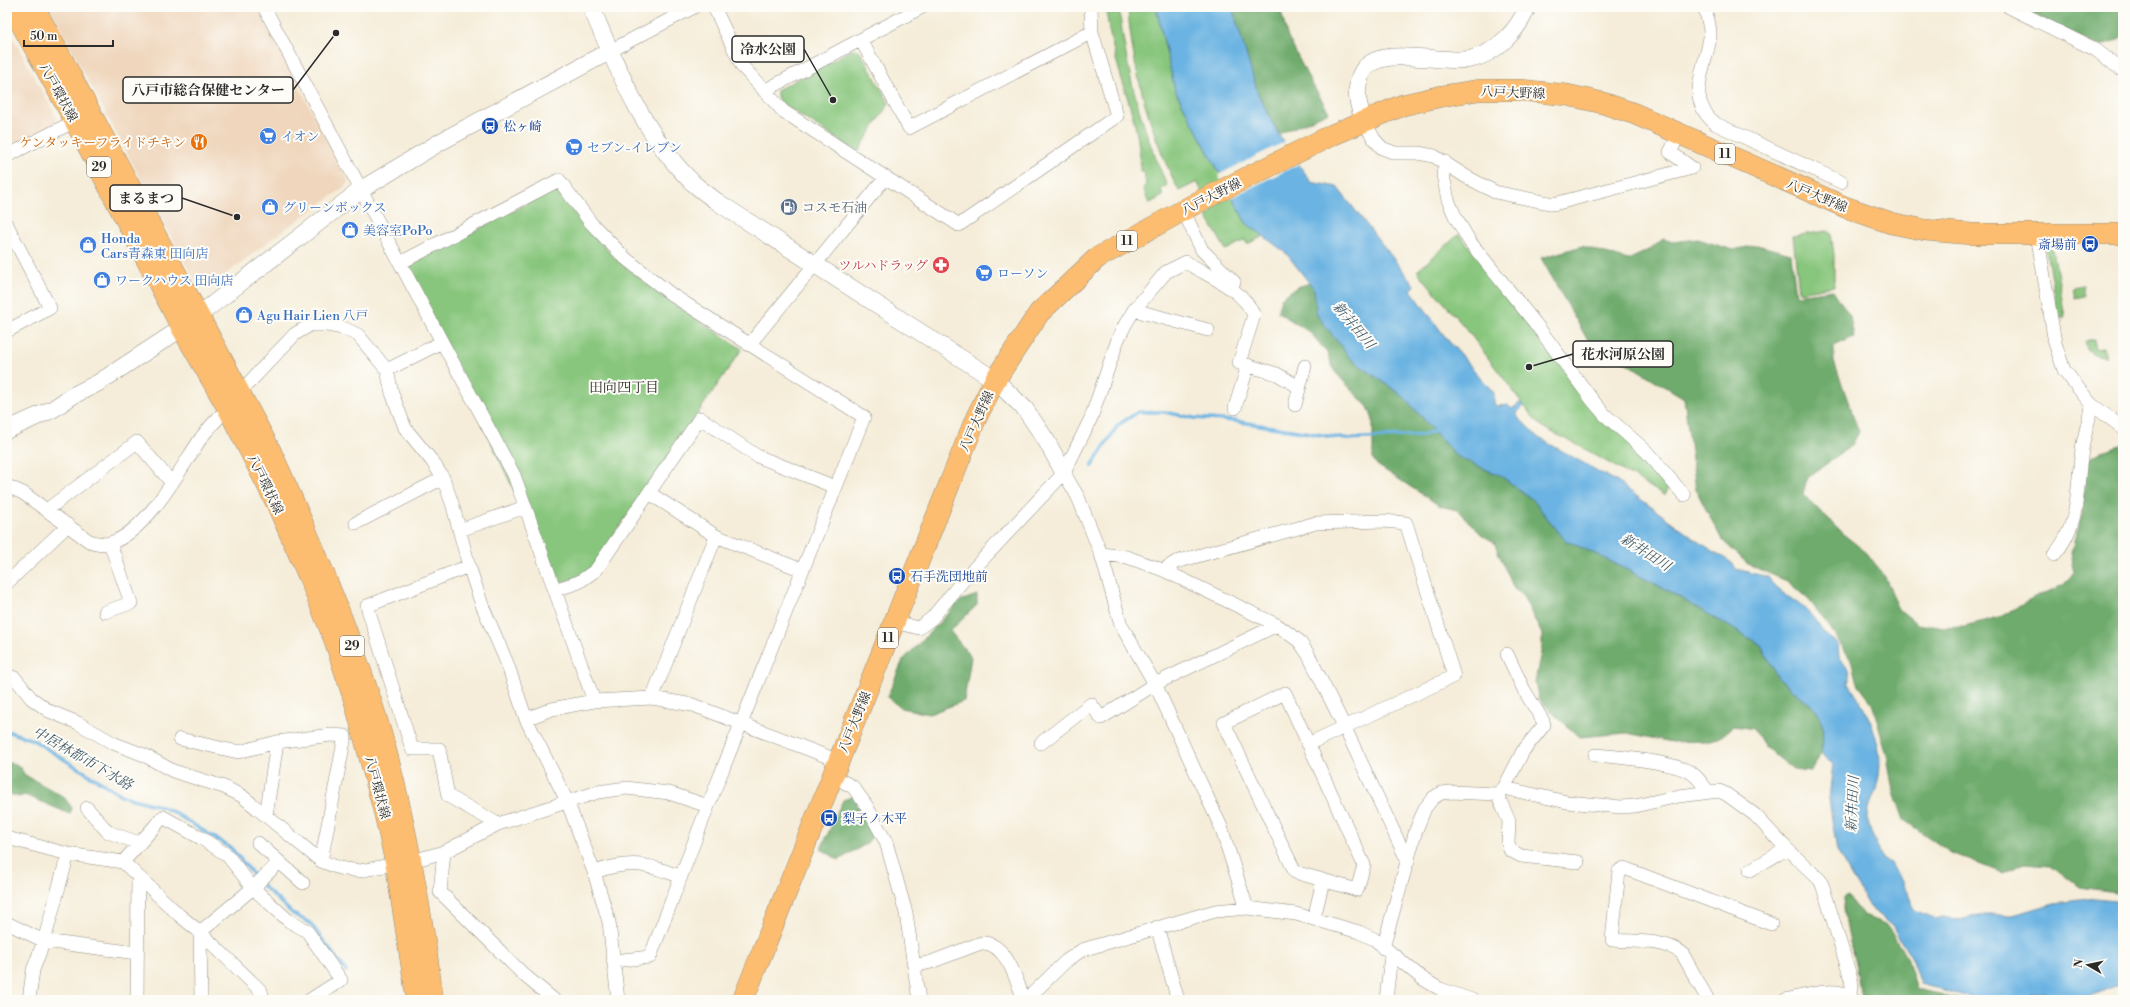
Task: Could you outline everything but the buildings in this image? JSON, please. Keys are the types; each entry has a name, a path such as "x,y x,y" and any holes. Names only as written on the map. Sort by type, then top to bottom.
{"main road":[{"name":"八戸環状線","path":"12,7 75,121 234,400 276,502 310,579 335,640 404,863 424,932 433,1000"},
{"name":"八戸環状線","path":"34,7 190,322"},
{"name":"八戸大野線","path":"743,1000 976,418 995,380 1039,313 1097,258 1192,206 1364,121 1403,105 1442,96 1479,90 1520,90 1567,95 1603,103 1680,133 1845,207 1891,223 1925,230 1971,234 2123,234"},
{"name":"八戸環状線","path":"404,863 417,1000"}],"street":[{"path":"264,7 514,475 594,701"},
{"path":"591,7 610,51 648,127 693,183 722,205 815,266 995,380 1025,409 1046,440 1078,497 1101,554 1121,625 1155,684 1221,827 1247,908"},
{"path":"7,430 53,409 72,396 98,383 190,322 362,189 442,141 694,7"},
{"path":"714,7 742,66 783,112 959,225 1117,116 1092,32 1091,7"},
{"path":"764,91 922,7"},
{"path":"1527,7 1519,21 1500,44 1488,52 1471,59 1452,60 1385,57 1374,61 1363,70 1357,84 1357,102 1364,121 1374,139 1382,148 1395,153 1418,153 1434,156 1465,176 1495,192 1554,204 1692,168 1670,152 1680,133"},
{"path":"1704,7 1710,28 1710,37 1701,71 1699,96 1707,117 1716,124 1841,182"},
{"path":"2009,7 2096,50 2123,71"},
{"path":"861,40 909,128 1092,32"},
{"path":"7,156 75,121"},
{"path":"1445,162 1444,181 1448,200 1455,216 1470,242 1535,323 1593,401 1604,414 1646,451 1684,495"},
{"path":"749,345 815,266 886,177"},
{"path":"400,263 559,180 591,223 625,258 672,295 864,417 708,806 650,956 613,961"},
{"path":"1192,206 1202,250 1234,282 1230,288"},
{"path":"7,226 50,308 7,331"},
{"path":"2037,234 2055,343 2067,376 2091,404 2123,428"},
{"path":"894,622 909,627 919,628 932,618 965,578 1064,473 1091,418 1118,339 1134,310 1166,272 1186,262 1230,288 1250,306 1254,315 1240,363 1277,374 1299,387"},
{"path":"1134,310 1208,330"},
{"path":"7,486 23,492 48,509 89,541 96,543 110,543 144,518 160,502 202,436 294,334 310,325 327,324 343,328 358,335 387,370 392,393 405,428 432,461 443,478 460,530 469,566 526,718 567,801 594,872 610,922 618,1000"},
{"path":"387,370 442,342"},
{"path":"1235,408 1248,366"},
{"path":"1295,404 1305,366"},
{"path":"2054,555 2064,544 2073,524 2079,469 2091,404"},
{"path":"555,590 579,582 596,570 700,418 757,456 835,487"},
{"path":"48,509 137,442 172,483"},
{"path":"356,523 443,478"},
{"path":"649,493 716,536 802,570"},
{"path":"460,530 526,506"},
{"path":"1163,570 1176,562 1316,523 1383,521 1406,524 1454,676 1308,744"},
{"path":"7,583 68,525"},
{"path":"652,698 716,536"},
{"path":"105,612 131,603 110,543"},
{"path":"1101,554 1127,557 1163,570 1277,625 1288,632 1308,654 1344,726 1408,862"},
{"path":"469,566 367,606 412,749 439,749 448,796 498,824"},
{"path":"1041,743 1091,704 1101,718 1155,684 1277,625"},
{"path":"1507,654 1524,690 1544,721 1544,725 1523,751 1500,791 1509,821 1508,844 1510,850 1522,856 1578,862"},
{"path":"7,675 15,678 31,698 49,711 78,723 113,743 144,755 173,771 224,787 242,796 321,861 339,868 360,871 404,863 444,852 498,824 598,792 626,788 669,793 708,806"},
{"path":"1285,693 1364,865 1357,890 1323,881 1295,872 1224,723 1285,693"},
{"path":"526,718 552,709 594,701 652,698 693,705 742,722 836,769 853,787 866,805 886,842 906,913 919,1000"},
{"path":"180,740 238,752 277,742 331,735 345,736 321,861"},
{"path":"266,816 277,742"},
{"path":"1595,755 1642,761 1682,769 1691,772 1708,792"},
{"path":"1386,1000 1387,951 1416,830 1426,808 1433,798 1441,794 1451,792 1500,791 1567,802 1620,807 1635,806 1679,796 1708,792 1719,791 1726,794 1741,803 1755,815 1787,849 1820,880 1824,887 1851,979 1851,998"},
{"path":"87,808 108,832 139,844"},
{"path":"123,862 163,817 201,838 227,855 253,888 289,921 307,931 341,980 310,1000"},
{"path":"7,838 68,854 123,862 200,932 261,991 263,1000"},
{"path":"258,843 278,863 303,883"},
{"path":"1750,870 1787,849"},
{"path":"444,852 440,892 534,984 554,1000"},
{"path":"30,1000 33,970 44,941 68,854"},
{"path":"200,932 253,888 278,863"},
{"path":"594,872 617,864 636,864 659,868 681,877"},
{"path":"1708,1000 1682,953 1676,948 1663,944 1612,940 1619,871 1624,868 1771,924"},
{"path":"137,1000 138,877"},
{"path":"1314,918 1323,881"},
{"path":"914,966 931,962 981,943 988,942 997,947 1008,962 1029,998 1066,961 1082,950 1215,911 1247,908 1314,918 1359,932 1374,939 1387,951 1440,989 1472,1000"},
{"path":"7,923 44,941 137,952"},
{"path":"1157,927 1178,1000"},
{"path":"200,932 202,1000"},
{"path":"1786,1000 1828,992 1843,992 1851,998"}],"shaded area":[{"path":"49,7 257,7 348,180 346,186 274,237 215,283 193,278"},
{"path":"7,27 57,118 55,126 7,151"}],"green space":[{"path":"1106,7 1119,7 1130,76 1142,120 1167,185 1161,190 1163,196 1150,203 1148,202 1143,187 1146,186 1144,171 1141,171 1136,130 1113,49"},
{"path":"1128,7 1156,7 1175,90 1246,223 1264,236 1247,244 1245,240 1226,250 1206,216 1213,212 1197,182 1179,191 1160,149 1144,102 1133,53"},
{"path":"1232,7 1280,7 1287,35 1308,77 1329,112 1279,134 1258,94"},
{"path":"2020,7 2123,7 2123,36 2109,44 2097,44"},
{"path":"854,49 860,51 889,103 858,152 782,104 777,97 777,90"},
{"path":"553,190 560,191 592,234 615,258 659,294 742,349 592,567 576,578 562,582 557,581 410,271 412,264"},
{"path":"1827,231 1831,233 1834,255 1834,286 1799,292 1793,236"},
{"path":"1459,234 1633,444 1671,483 1664,495 1583,448 1544,428 1535,420 1467,330 1417,271"},
{"path":"1663,239 1673,242 1698,239 1733,250 1757,245 1791,254 1796,295 1833,290 1850,316 1854,337 1834,346 1834,362 1859,432 1852,445 1807,478 1803,494 1843,534 1867,553 1885,577 1899,609 1917,624 1939,627 1965,626 2002,616 2036,597 2063,585 2075,573 2071,552 2083,511 2084,480 2089,459 2102,451 2123,444 2123,893 2079,887 2051,865 2024,863 2002,873 1951,853 1904,820 1892,786 1887,755 1872,703 1857,683 1851,660 1831,629 1809,600 1787,581 1749,565 1722,540 1696,490 1684,398 1587,339 1541,258 1582,246 1628,260 1651,249"},
{"path":"2048,246 2053,249 2065,317 2058,318 2046,250"},
{"path":"1310,283 1314,289 1317,315 1350,358 1405,398 1456,456 1501,476 1533,500 1565,540 1667,590 1761,645 1778,678 1817,710 1824,730 1821,754 1811,771 1793,769 1765,747 1754,729 1734,726 1719,738 1705,741 1672,742 1627,733 1579,737 1539,700 1535,682 1542,647 1542,634 1522,594 1514,589 1494,542 1482,535 1457,510 1440,506 1377,465 1373,459 1373,420 1368,407 1335,372 1327,353 1311,333 1278,312 1281,298 1297,287"},
{"path":"2083,285 2084,296 2075,298 2073,287"},
{"path":"2093,340 2095,349 2103,348 2106,356 2092,353 2087,349 2084,342"},
{"path":"977,595 977,605 950,631 971,657 964,701 929,714 901,708 887,697 903,660 960,601"},
{"path":"7,762 19,766 25,775 64,797 72,808 70,814 25,795 19,797 7,793"},
{"path":"854,796 875,833 866,844 839,860 821,849 843,800"},
{"path":"1848,896 1864,916 1885,924 1895,937 1908,961 1917,989 1966,1000 1861,1000 1844,911 1843,898"}],"water":[{"name":"新井田川","path":"1156,7 1232,7 1258,94 1279,135 1311,182 1337,187 1415,286 1411,290 1446,338 1494,393 1494,404 1498,406 1508,405 1512,409 1521,402 1524,406 1518,411 1517,416 1539,438 1619,483 1693,538 1732,563 1736,569 1768,577 1776,588 1805,609 1822,630 1832,640 1838,643 1839,658 1849,672 1848,683 1863,706 1878,744 1880,758 1879,771 1876,789 1868,813 1869,827 1883,860 1891,863 1916,910 1936,919 1943,917 1960,920 1979,915 2013,915 2055,903 2097,898 2123,901 2123,984 2087,998 2075,1000 2038,994 2032,995 2032,1000 1980,1000 1921,984 1912,958 1892,926 1869,907 1837,851 1829,799 1833,763 1821,754 1824,730 1817,710 1778,678 1761,645 1667,590 1565,540 1533,500 1501,476 1456,456 1405,398 1350,358 1317,315 1314,289 1286,253 1246,223 1175,90"}],"pier":[{"path":"1286,141 1301,163 1230,198 1218,175"}],"waterway":[{"path":"1092,466 1118,425 1138,412 1164,412 1194,418 1235,421 1346,439 1422,435 1437,430"},
{"name":"中居林都市下水路","path":"7,731 33,740 123,796 162,807 173,812 231,848 257,879"},
{"name":"中居林都市下水路","path":"261,884 293,914 310,923 346,971"}],"place":[{"name":"八戸市総合保健センター","path":"336,33"},
{"name":"冷水公園","path":"833,100"},
{"name":"松ヶ崎","path":"490,126"},
{"name":"イオン","path":"268,136"},
{"name":"ケンタッキーフライドチキン","path":"199,142"},
{"name":"セブン-イレブン","path":"574,147"},
{"name":"グリーンボックス","path":"270,207"},
{"name":"コスモ石油","path":"789,207"},
{"name":"まるまつ","path":"237,217"},
{"name":"美容室PoPo","path":"350,230"},
{"name":"斎場前","path":"2090,244"},
{"name":"Honda Cars青森東 田向店","path":"88,245"},
{"name":"ツルハドラッグ","path":"941,265"},
{"name":"ローソン","path":"984,273"},
{"name":"ワークハウス 田向店","path":"102,280"},
{"name":"Agu Hair Lien 八戸","path":"244,315"},
{"name":"花水河原公園","path":"1529,367"},
{"name":"石手洗団地前","path":"897,576"},
{"name":"梨子ノ木平","path":"829,818"}],"district":[{"name":"田向四丁目","path":"624,387"}]}
